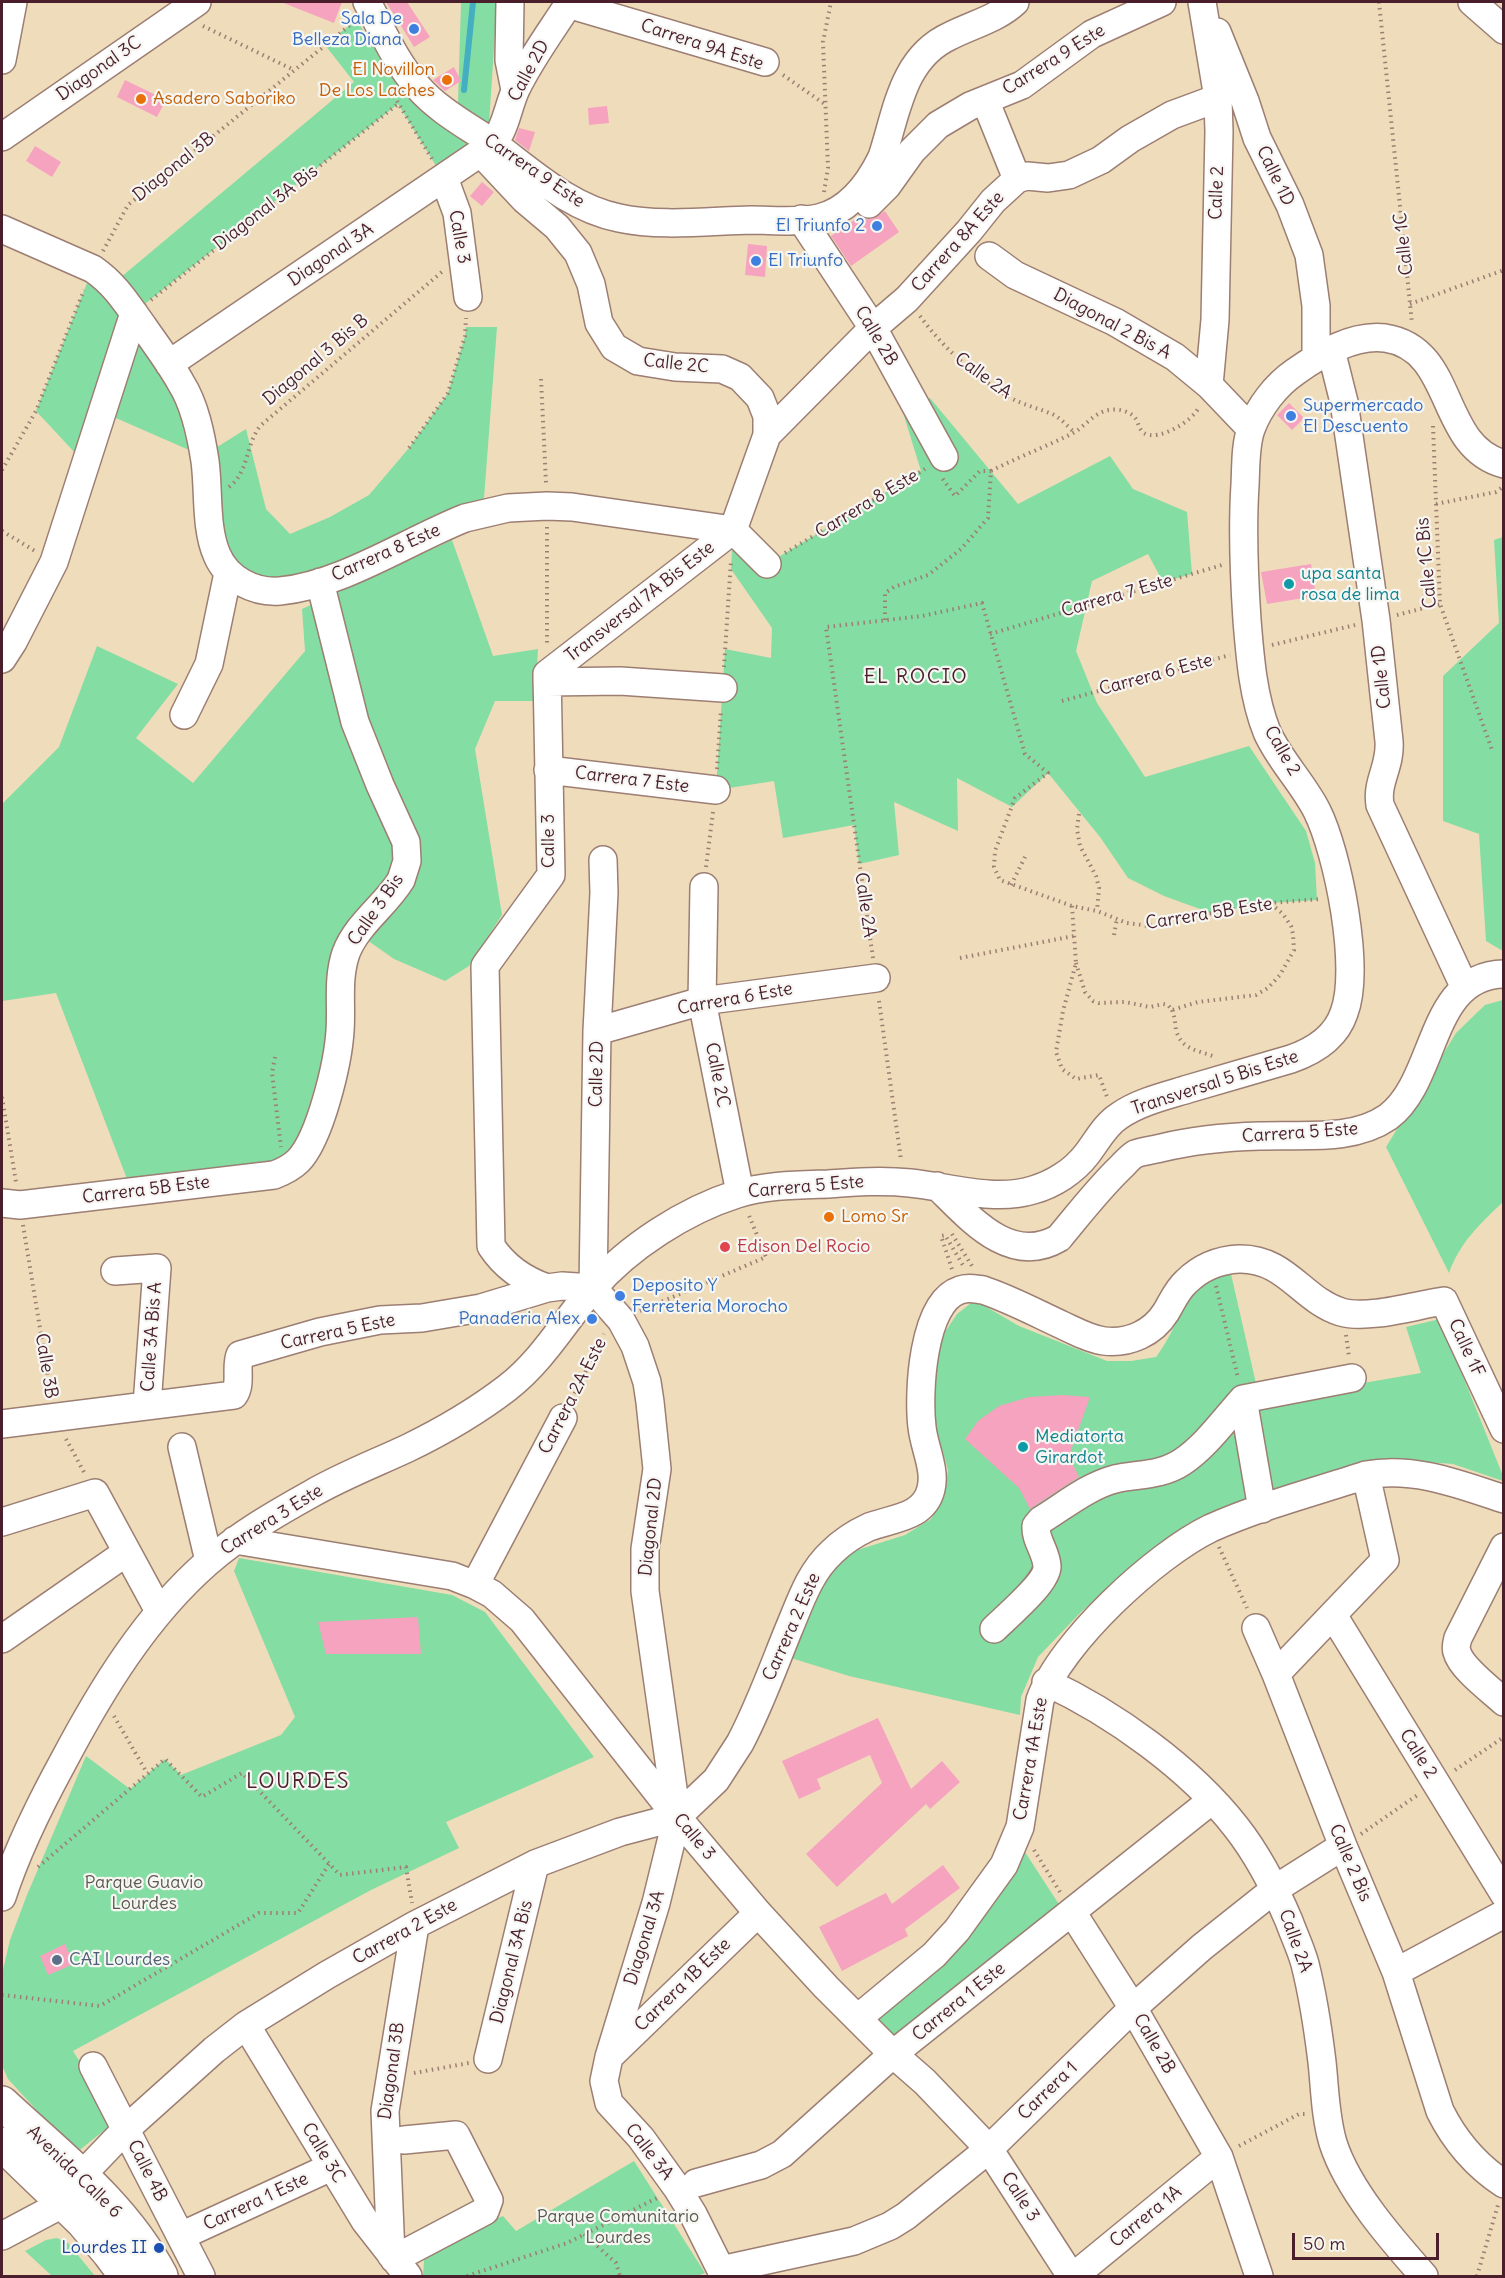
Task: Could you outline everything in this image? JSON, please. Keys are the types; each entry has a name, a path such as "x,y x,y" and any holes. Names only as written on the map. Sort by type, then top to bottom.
{"main road":[{"name":"Avenida Calle 6","path":"2,2103 105,2198 149,2255 160,2277"},
{"name":"Avenida Calle 6","path":"2,2144 64,2203 103,2245 126,2277"}],"street":[{"path":"2,60 13,2"},
{"path":"510,2 509,52 515,90"},
{"path":"821,215 863,189 876,169 907,77 921,56 941,40 989,19 1015,2"},
{"name":"Carrera 9 Este","path":"364,9 419,88 487,148 581,205 620,219 644,222 821,215 868,205 887,186 912,151 938,125 970,106 1022,85 1092,34 1162,2"},
{"name":"Calle 2","path":"1202,2 1218,98 1215,320 1209,385"},
{"name":"Calle 1D","path":"1202,2 1233,67 1257,138 1290,205 1309,255 1323,354 1344,402 1376,620 1390,751 1387,770 1379,787 1380,805 1464,986"},
{"path":"1472,2 1503,30"},
{"name":"Calle 2D","path":"487,148 498,137 515,90 569,3"},
{"name":"Carrera 9A Este","path":"569,3 765,63"},
{"name":"Diagonal 3C","path":"2,137 188,8"},
{"name":"Carrera 8A Este","path":"767,435 873,328 907,299 993,201 1017,179 1027,176 1048,178 1069,175 1101,160 1151,126 1218,98"},
{"path":"986,100 1017,179"},
{"name":"Diagonal 3A","path":"169,364 487,148"},
{"name":"Calle 2C","path":"487,148 525,200 557,227 573,246 591,284 603,332 614,347 638,361 675,367 722,369 740,377 760,398 767,416 767,435 733,530"},
{"name":"Calle 3","path":"444,178 457,213 468,297"},
{"name":"Calle 2B","path":"821,215 873,328 944,457"},
{"path":"2,229 93,269 117,288 182,384 197,424 204,454 214,544 217,555 228,573 209,664 184,715"},
{"name":"Diagonal 2 Bis A","path":"989,256 1015,275 1157,345 1209,385 1251,429"},
{"path":"2,659 18,633 54,562 134,313"},
{"path":"1251,429 1267,400 1291,375 1323,354 1357,340 1388,339 1414,350 1433,371 1466,440 1473,448 1497,462"},
{"name":"Calle 2","path":"1251,429 1246,460 1243,559 1253,678 1267,732 1308,795 1321,821 1337,867 1351,979 1344,1014 1337,1028"},
{"name":"Carrera 8 Este","path":"228,573 247,585 267,591 278,591 320,582 465,518 507,508 572,507 733,530"},
{"path":"733,530 767,564"},
{"name":"Transversal 7A Bis Este","path":"547,678 733,530"},
{"name":"Calle 3 Bis","path":"290,1167 297,1162 307,1148 331,1084 340,1032 340,976 347,951 360,928 401,880 405,871 407,852 404,833 380,786 355,722 320,582"},
{"path":"547,678 723,688"},
{"name":"Calle 3","path":"547,678 551,875 495,949 485,966 491,1246 511,1269 529,1281 547,1288"},
{"name":"Carrera 7 Este","path":"548,770 716,790"},
{"name":"Calle 2D","path":"593,1288 597,1031 604,893 603,860"},
{"name":"Calle 2C","path":"704,887 702,1001 740,1193"},
{"path":"1464,986 1475,979 1503,974"},
{"name":"Carrera 6 Este","path":"597,1031 702,1001 876,978"},
{"name":"Carrera 5 Este","path":"2,1424 234,1395 237,1390 240,1355 320,1332 380,1320 422,1318 481,1308 547,1288 562,1286 593,1288 628,1254 647,1240 689,1216 740,1193 789,1185 878,1181 937,1186 993,1237 1014,1246 1037,1247 1059,1238 1104,1183 1134,1154 1174,1145 1231,1138 1335,1134 1363,1130 1388,1116 1408,1096 1446,1012 1464,986"},
{"name":"Transversal 5 Bis Este","path":"937,1186 999,1195 1016,1194 1046,1186 1079,1163 1115,1118 1128,1110 1155,1099 1304,1054 1327,1039 1337,1028"},
{"name":"Carrera 5B Este","path":"8,1207 265,1176 290,1167"},
{"path":"959,1290 971,1288 983,1290 1092,1338 1112,1342 1122,1341 1132,1339 1151,1329 1165,1314 1185,1282 1211,1265 1241,1259 1265,1263 1287,1274 1320,1302 1342,1312"},
{"name":"Calle 3A Bis A","path":"115,1271 158,1268 147,1406"},
{"name":"Diagonal 2D","path":"593,1288 621,1320 635,1346 647,1383 656,1449 655,1489 645,1549 645,1591 677,1817"},
{"name":"Carrera 3 Este","path":"11,1881 31,1822 101,1695 159,1611 209,1560 235,1540 317,1490 435,1435 485,1404 526,1372 543,1355 593,1288"},
{"name":"Carrera 2 Este","path":"81,2176 126,2129 214,2050 246,2025 327,1975 416,1925 536,1864 612,1835 677,1817 716,1779 740,1743 806,1588 821,1563 855,1534 906,1516 918,1509 927,1499 932,1479 922,1427 920,1381 923,1358 936,1315 948,1298 959,1290"},
{"name":"Calle 1F","path":"1342,1312 1366,1315 1444,1300 1503,1429"},
{"path":"994,1629 1043,1580 1047,1568 1035,1534 1036,1526 1041,1520 1099,1485 1114,1479 1164,1471 1181,1463 1196,1451 1243,1399 1352,1378"},
{"path":"1243,1399 1262,1509"},
{"name":"Carrera 2A Este","path":"475,1585 562,1418"},
{"path":"182,1447 209,1560"},
{"name":"Carrera 1A Este","path":"858,2018 934,1955 957,1930 1004,1864 1020,1827 1040,1700 1047,1682 1080,1638 1118,1599 1164,1558 1211,1528 1366,1475 1395,1472 1417,1474 1503,1499"},
{"path":"1276,1674 1385,1560 1366,1475"},
{"path":"2,1522 95,1493 159,1611"},
{"name":"Calle 3","path":"235,1540 452,1576 492,1594 508,1606 535,1635 677,1817 801,1962 893,2054 925,2082 989,2149 1072,2277"},
{"path":"1503,1547 1458,1638 1457,1652 1463,1663 1503,1702"},
{"path":"2,1639 127,1552"},
{"name":"Calle 2","path":"1333,1615 1503,1911"},
{"name":"Calle 2 Bis","path":"1256,1628 1396,1972 1435,2094 1448,2125 1456,2139 1502,2192"},
{"name":"Calle 2A","path":"1047,1682 1113,1719 1175,1767 1212,1800 1236,1827 1275,1889 1307,1972 1318,2029 1326,2110 1333,2142 1354,2187 1424,2277"},
{"name":"Carrera 1 Este","path":"687,2186 761,2165 782,2154 893,2054 1212,1800"},
{"name":"Diagonal 3A","path":"609,2057 656,1903 677,1817"},
{"name":"Carrera 1","path":"723,2273 872,2234 890,2226 922,2205 989,2149 1133,2008 1202,1947 1275,1889 1343,1846"},
{"name":"Diagonal 3A Bis","path":"488,2059 536,1864"},
{"path":"1396,1972 1503,1911"},
{"name":"Calle 2B","path":"1072,1912 1133,2008 1219,2157 1259,2277"},
{"name":"Carrera 1B Este","path":"609,2057 758,1913"},
{"name":"Diagonal 3B","path":"398,2264 384,2131 385,2110 416,1925"},
{"name":"Calle 3C","path":"246,2025 365,2222 398,2264"},
{"name":"Calle 3A","path":"609,2057 604,2081 609,2103 687,2186 693,2214 723,2273"},
{"name":"Calle 4B","path":"93,2066 201,2277"},
{"path":"398,2264 485,2211 489,2204 456,2135 404,2140"},
{"name":"Carrera 1A","path":"1072,2277 1219,2157"},
{"name":"Carrera 1 Este","path":"181,2236 331,2167"},
{"path":"2,2236 64,2203"}],"path":[{"path":"821,215 828,168 823,42 831,2"},
{"name":"Calle 1C","path":"1379,2 1414,350"},
{"path":"188,8 294,70"},
{"name":"Diagonal 3B","path":"2,470 36,411 93,269 128,205 294,70 364,9"},
{"name":"Carrera 9A Este","path":"765,63 826,105"},
{"name":"Diagonal 3A Bis","path":"134,313 398,104"},
{"name":"Diagonal 3 Bis B","path":"208,502 237,481 243,471 252,436 270,416 464,253"},
{"path":"1410,304 1503,270"},
{"path":"409,448 448,393 465,336 468,297"},
{"name":"Calle 2A","path":"907,299 929,329 967,366 1008,396 1052,414 1074,432"},
{"path":"541,379 547,506 547,678"},
{"path":"944,457 940,476 955,496 980,471 991,471 1074,432 1100,412 1116,410 1133,415 1143,432 1151,435 1163,434 1176,428 1197,412 1209,385"},
{"name":"Calle 1C Bis","path":"1432,424 1440,604 1492,750"},
{"name":"Carrera 8 Este","path":"767,564 944,457"},
{"path":"991,471 988,518 961,549 928,575 894,587 885,593 885,620 922,616 982,603 1025,754 1048,773 1015,798 995,851 994,867 1000,880 1011,885 1027,853"},
{"path":"1436,504 1496,492 1503,486"},
{"path":"2,531 54,562"},
{"name":"Carrera 7 Este","path":"990,634 1243,559"},
{"name":"Carrera 6 Este","path":"1062,701 1250,650 1440,604"},
{"name":"Calle 2A","path":"885,620 826,627 905,1182"},
{"path":"1079,814 1077,829 1080,846 1096,876 1099,888 1097,911"},
{"name":"Carrera 5B Este","path":"1011,885 1072,906 1149,926 1270,903 1341,897"},
{"path":"1172,1010 1198,1002 1256,995 1268,988 1280,975 1294,950 1293,934 1283,914 1270,903"},
{"path":"1072,906 1076,963 1085,992 1093,1001 1099,1003 1125,1002 1150,1007 1168,1005 1172,1010 1177,1033 1185,1045 1193,1051 1222,1061 1229,1077"},
{"path":"1114,935 1117,918"},
{"path":"960,958 1074,936"},
{"path":"1076,963 1063,1011 1056,1052 1062,1069 1076,1079 1100,1075"},
{"path":"275,1057 272,1074 278,1130 282,1150 290,1167"},
{"name":"Calle 3B","path":"2,1097 8,1207 55,1418 95,1493"},
{"name":"Carrera 2A Este","path":"562,1418 601,1337 609,1327 766,1257 740,1193"},
{"path":"949,1229 973,1268 962,1267 945,1235 941,1236 959,1290"},
{"path":"1211,1265 1243,1399"},
{"path":"1342,1312 1352,1378"},
{"path":"1211,1528 1256,1628"},
{"path":"101,1695 147,1773"},
{"path":"11,1881 165,1759 202,1797 242,1773 340,1875 406,1867 416,1925"},
{"path":"1020,1827 1072,1912"},
{"path":"2,1995 100,2006 259,1913 298,1913 329,1864"},
{"path":"390,2078 488,2059"},
{"path":"1219,2157 1299,2114 1326,2110"},
{"path":"467,2277 567,2243 687,2186"},
{"path":"1477,2277 1502,2192"},
{"path":"584,2234 616,2263 620,2277"}],"green space":[{"path":"461,2 497,2 489,124 458,103"},
{"path":"356,20 410,97 468,145 438,169 398,104 122,322 152,361 178,406 189,450 93,408 77,455 36,411 87,283 102,293 354,82 325,45"},
{"path":"466,327 497,327 484,498 410,533 281,584 239,572 224,553 214,449 246,429 266,509 290,534 330,517 369,495 409,448 448,393"},
{"path":"930,398 1018,504 1110,456 1133,489 1187,512 1192,574 1163,582 1148,554 1092,581 1076,651 1097,703 1145,777 1249,746 1306,831 1315,863 1317,900 1270,903 1211,913 1164,896 1128,878 1100,837 1048,773 1012,807 957,778 958,831 894,802 899,855 859,864 854,825 783,838 774,781 716,790 725,649 771,658 772,628 731,569 733,530 767,564 921,471 901,406"},
{"path":"1504,537 1503,951 1486,941 1479,834 1443,821 1443,676 1499,623 1494,540"},
{"path":"452,540 493,656 538,649 535,701 495,701 475,749 502,915 469,966 445,981 394,959 347,926 328,969 330,1000 324,1053 300,1133 290,1152 265,1165 127,1179 56,993 2,1001 2,802 59,747 97,646 178,684 136,738 193,783 305,651 302,609"},
{"path":"1503,1000 1503,1202 1465,1243 1449,1273 1386,1147 1456,1033 1485,1005"},
{"path":"1231,1274 1260,1401 1421,1373 1406,1327 1440,1319 1503,1476 1503,1481 1453,1464 1400,1460 1226,1512 1141,1558 1081,1612 1038,1657 1021,1697 1020,1715 849,1676 791,1658 816,1590 848,1553 905,1535 931,1519 944,1498 948,1470 936,1428 931,1393 935,1361 945,1332 957,1314 971,1303 983,1305 1019,1326 1107,1361 1131,1361 1156,1357 1185,1307 1199,1289 1213,1279"},
{"name":"Parque Guavio Lourdes","path":"239,1558 452,1595 485,1612 594,1757 446,1822 459,1848 371,1890 73,2051 117,2120 76,2153 8,2079 2,2065 2,1974 10,1940 86,1756 130,1789 165,1759 181,1775 281,1735 295,1717 234,1571"},
{"path":"1023,1849 1062,1909 896,2042 877,2018 932,1976 961,1946 986,1911"},
{"name":"Parque Comunitario Lourdes","path":"634,2161 705,2273 697,2276 423,2275 425,2248 503,2216 516,2231"},
{"path":"57,2238 68,2243 95,2276 52,2276 25,2251 46,2240"}],"building":[{"path":"281,2 342,2 334,23"},
{"name":"Sala De Belleza Diana","path":"386,2 407,2 430,37 414,47"},
{"name":"El Novillon De Los Laches","path":"454,67 461,81 445,91 433,80"},
{"name":"Asadero Saboriko","path":"125,80 166,100 157,117 117,97"},
{"path":"607,106 609,123 589,125 588,108"},
{"path":"519,128 535,132 529,151 515,140"},
{"path":"35,146 61,162 52,177 26,161"},
{"path":"482,182 494,192 482,206 470,196"},
{"path":"885,211 899,232 851,266 831,236 860,216 872,219"},
{"name":"El Triunfo","path":"748,244 767,246 765,277 745,275"},
{"name":"Supermercado El Descuento","path":"1289,403 1304,418 1292,430 1277,415"},
{"name":"upa santa rosa de lima","path":"1311,564 1316,596 1267,604 1261,572"},
{"name":"Mediatorta Girardot","path":"1062,1395 1090,1397 1069,1456 1079,1477 1030,1509 1019,1488 965,1439 978,1421 999,1406 1029,1397"},
{"path":"418,1617 421,1654 326,1654 318,1622"},
{"path":"878,1718 911,1789 942,1761 960,1782 930,1809 926,1804 837,1887 806,1854 882,1783 870,1755 817,1779 821,1789 799,1799 782,1761"},
{"path":"943,1865 960,1888 905,1929 908,1936 842,1971 819,1927 886,1893 892,1904"},
{"name":"CAI Lourdes","path":"65,1944 74,1964 48,1975 40,1956"}],"waterway":[{"path":"464,90 473,2"}],"place":[{"name":"Sala De Belleza Diana","path":"414,29"},
{"name":"El Novillon De Los Laches","path":"447,80"},
{"name":"Asadero Saboriko","path":"141,99"},
{"name":"El Triunfo 2","path":"877,226"},
{"name":"El Triunfo","path":"756,261"},
{"name":"Supermercado El Descuento","path":"1291,416"},
{"name":"upa santa rosa de lima","path":"1289,584"},
{"name":"Lomo Sr","path":"829,1217"},
{"name":"Edison Del Rocio","path":"725,1247"},
{"name":"Deposito Y Ferreteria Morocho","path":"620,1296"},
{"name":"Panaderia Alex","path":"592,1319"},
{"name":"Mediatorta Girardot","path":"1023,1447"},
{"name":"CAI Lourdes","path":"57,1960"},
{"name":"Lourdes II","path":"159,2248"}],"district":[{"name":"EL ROCIO","path":"916,677"},
{"name":"LOURDES","path":"298,1782"}]}
